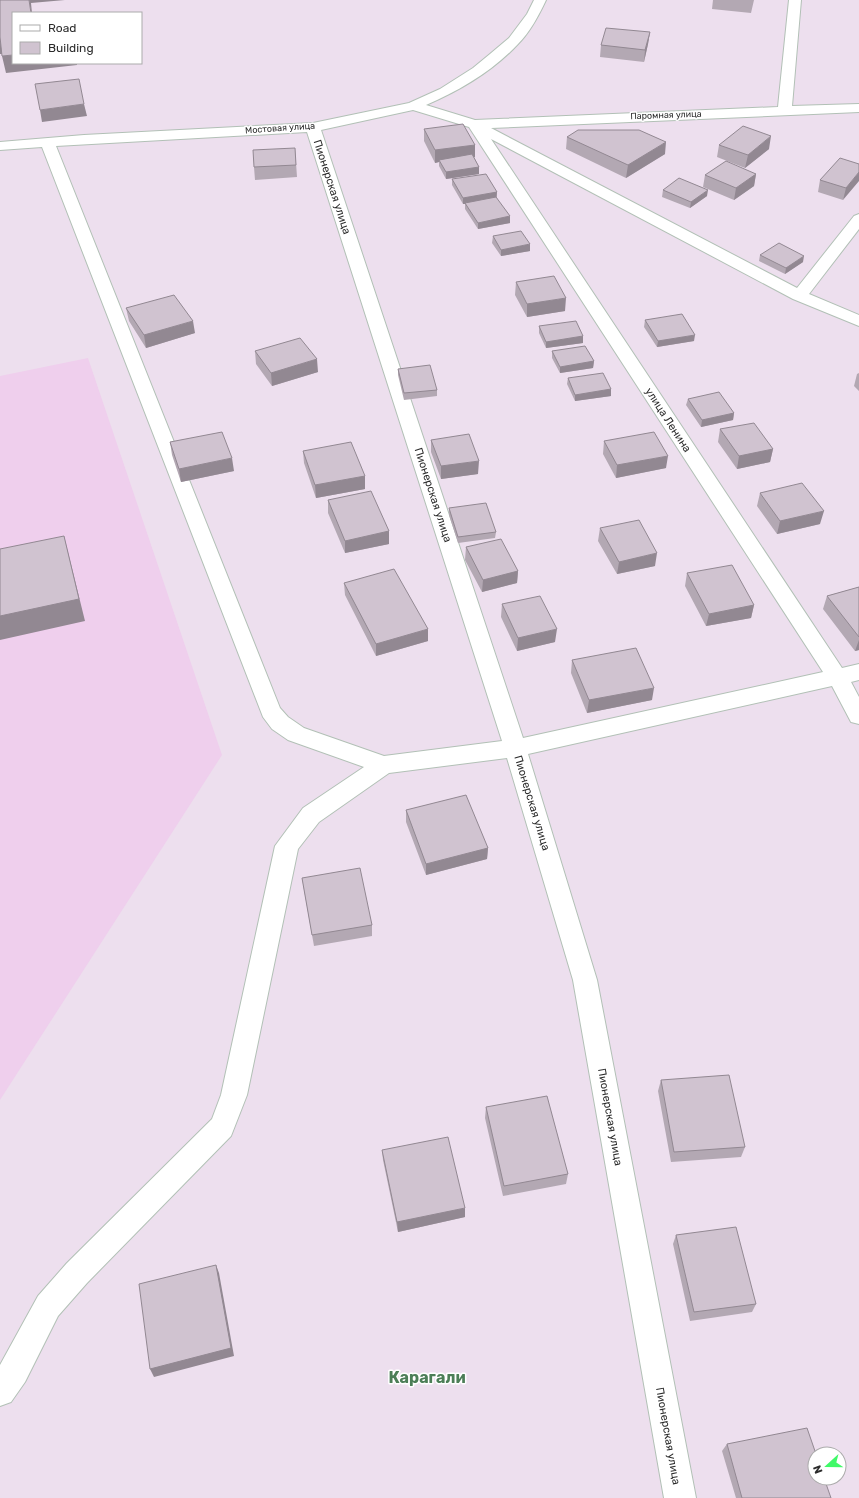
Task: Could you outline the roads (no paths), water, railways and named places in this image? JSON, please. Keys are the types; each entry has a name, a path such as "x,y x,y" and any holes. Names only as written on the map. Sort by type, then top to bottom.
{"street":[{"name":"Мостовая улица","path":"0,146 313,127 413,106 445,92 484,66 514,41 533,14 540,0"},
{"path":"785,111 795,0"},
{"path":"413,106 474,124 798,296 859,321"},
{"name":"Паромная улица","path":"474,124 859,108"},
{"name":"улица Ленина","path":"474,124 838,678 859,716"},
{"name":"Пионерская улица","path":"313,127 515,748 585,980 680,1498"},
{"path":"47,142 271,710 280,723 296,734 384,765"},
{"path":"798,296 859,220"},
{"path":"0,1391 14,1371 48,1306 77,1273 222,1127 234,1095 287,846 310,815 384,765 515,748 838,678 859,672"}],"district":[{"name":"Карагали","path":"427,1377"}]}
